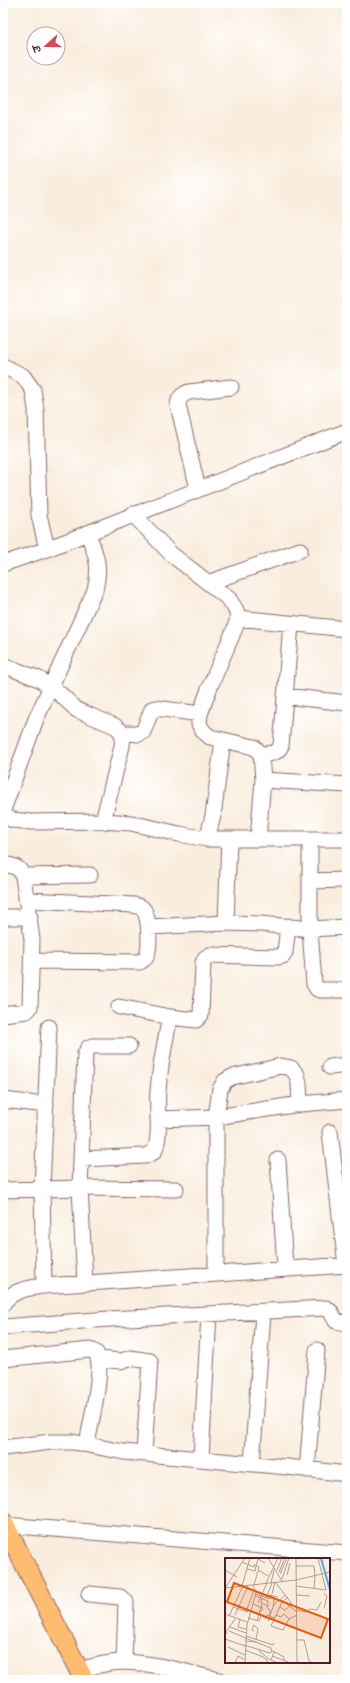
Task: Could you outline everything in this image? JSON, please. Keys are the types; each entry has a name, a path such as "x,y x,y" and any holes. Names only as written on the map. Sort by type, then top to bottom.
{"main road":[{"path":"6,1533 81,1675"}],"street":[{"path":"3,366 23,376 33,390 36,409 39,515 47,550"},
{"path":"198,489 178,406 178,399 183,394 189,392 231,387"},
{"path":"3,564 47,550 347,430"},
{"path":"134,514 171,554 229,599 236,610 238,618 200,714 199,724 203,731 210,737 254,747 261,754 263,780 258,839"},
{"path":"3,810 23,752 50,686 95,590 99,575 98,562 88,533"},
{"path":"208,583 300,550"},
{"path":"238,618 347,629"},
{"path":"261,754 279,751 281,746 291,624"},
{"path":"3,665 39,679 50,686 76,710 115,726 124,737"},
{"path":"285,696 347,703"},
{"path":"103,821 124,737 129,733 139,734 144,732 150,711 152,709 156,708 200,714"},
{"path":"207,839 213,816 223,740"},
{"path":"263,780 347,785"},
{"path":"3,816 13,820 31,822 103,821 131,823 207,839 347,839"},
{"path":"226,923 229,839"},
{"path":"310,839 310,929 314,984 320,990 347,990"},
{"path":"3,864 20,869 23,876 28,900 33,961 30,1007 27,1011 3,1014"},
{"path":"23,876 90,875"},
{"path":"310,881 347,880"},
{"path":"28,900 134,905 142,907 146,914 149,927 147,956 140,962 33,961"},
{"path":"3,917 30,917"},
{"path":"149,927 226,923 288,926 310,929 347,928"},
{"path":"119,1008 192,1020 199,1018 201,1015 203,963 205,958 210,956 278,958 283,956 285,952 288,926"},
{"path":"81,1158 145,1156 154,1152 158,1144 158,1092 161,1059 170,1017"},
{"path":"44,1286 42,1189 49,1027"},
{"path":"85,1283 80,1188 85,1054 88,1048 92,1046 129,1046"},
{"path":"330,1067 347,1065"},
{"path":"216,1273 216,1116 220,1089 225,1081 232,1077 281,1066 291,1068 297,1075 300,1104"},
{"path":"3,1100 46,1105"},
{"path":"158,1119 216,1116 300,1104 347,1100"},
{"path":"3,1304 17,1292 44,1286 285,1268 346,1265 330,1132"},
{"path":"278,1160 285,1268"},
{"path":"3,1190 80,1188 176,1189"},
{"path":"3,1327 209,1314 263,1313 326,1308 331,1312 336,1321 347,1323"},
{"path":"252,1464 263,1313"},
{"path":"201,1458 209,1314"},
{"path":"3,1358 90,1350 95,1351 98,1359 98,1376 96,1397 87,1444"},
{"path":"307,1470 317,1350"},
{"path":"98,1359 120,1361 130,1358 150,1361 144,1453"},
{"path":"3,1448 51,1442 72,1442 111,1450 347,1474"},
{"path":"6,1533 347,1553"},
{"path":"90,1594 120,1597 126,1602 124,1662"},
{"path":"81,1675 101,1665 124,1662 155,1666 219,1680"}]}
